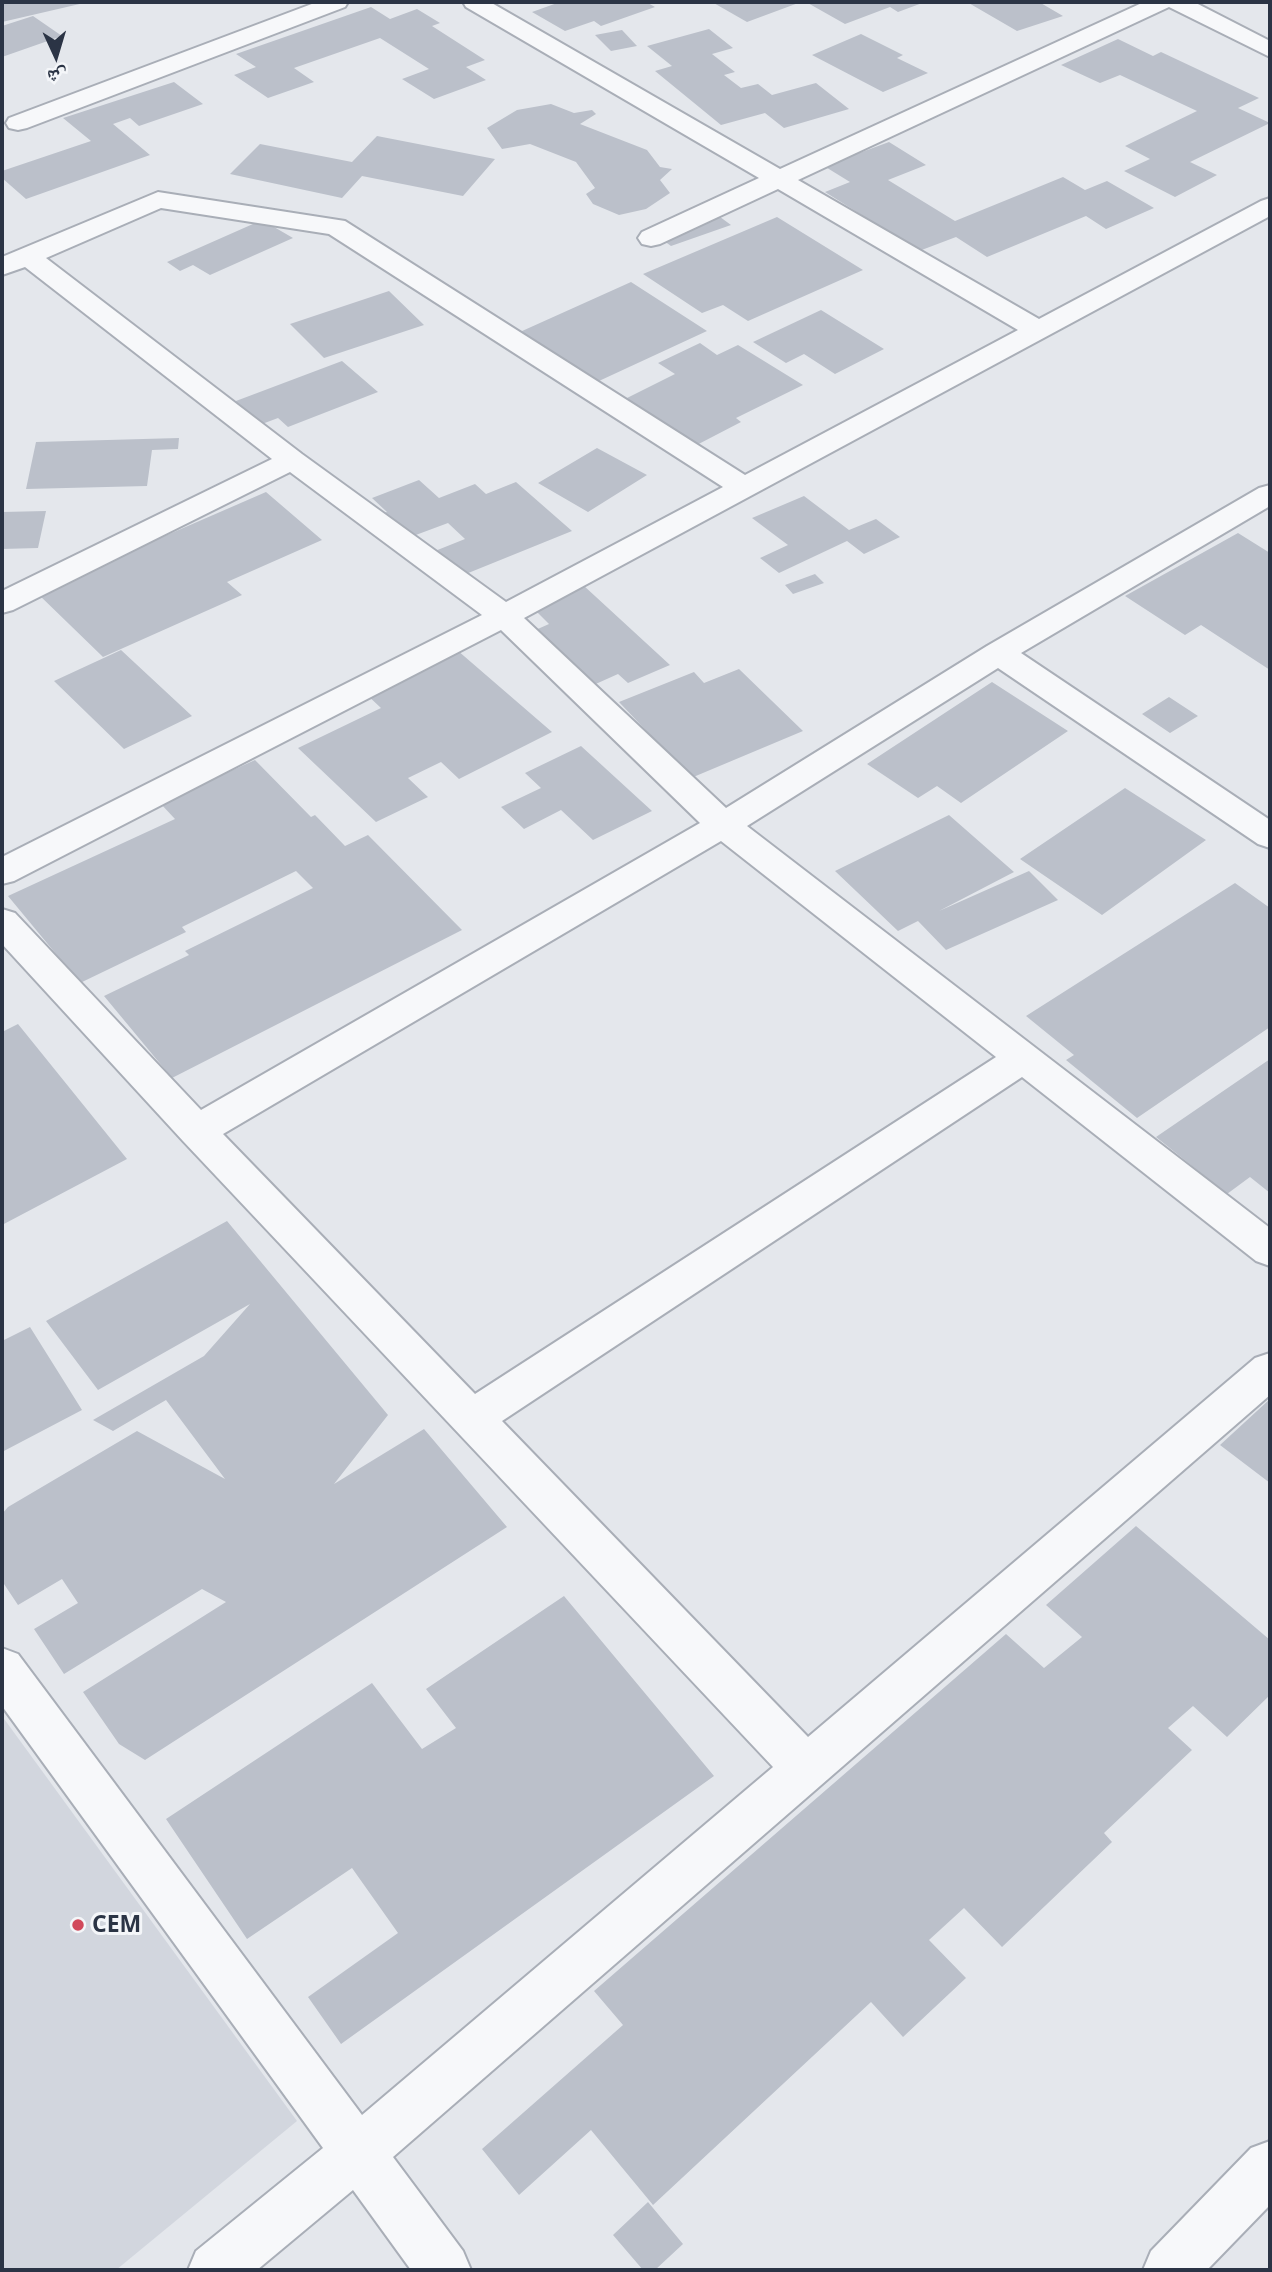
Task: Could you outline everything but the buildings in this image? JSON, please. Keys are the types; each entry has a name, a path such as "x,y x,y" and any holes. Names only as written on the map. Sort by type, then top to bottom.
{"street":[{"path":"18,123 337,2"},
{"path":"474,2 1037,328"},
{"path":"651,238 1163,2"},
{"path":"1177,2 1270,50"},
{"path":"14,261 158,200 337,227 743,487"},
{"path":"2,872 505,616 1037,328 1270,206"},
{"path":"14,261 505,616 723,825 1270,1250"},
{"path":"2,603 292,460"},
{"path":"197,1131 723,825 998,653 1263,506"},
{"path":"998,653 1270,836"},
{"path":"2,922 197,1131 806,1768"},
{"path":"471,1419 1023,1058"},
{"path":"215,2270 359,2152 1270,1370"},
{"path":"2,1669 444,2270"},
{"path":"1170,2270 1270,2167"}],"shaded area":[{"name":"CEM","path":"2,1716 297,2121 116,2270 2,2270"}],"place":[{"name":"CEM","path":"78,1925"}]}
